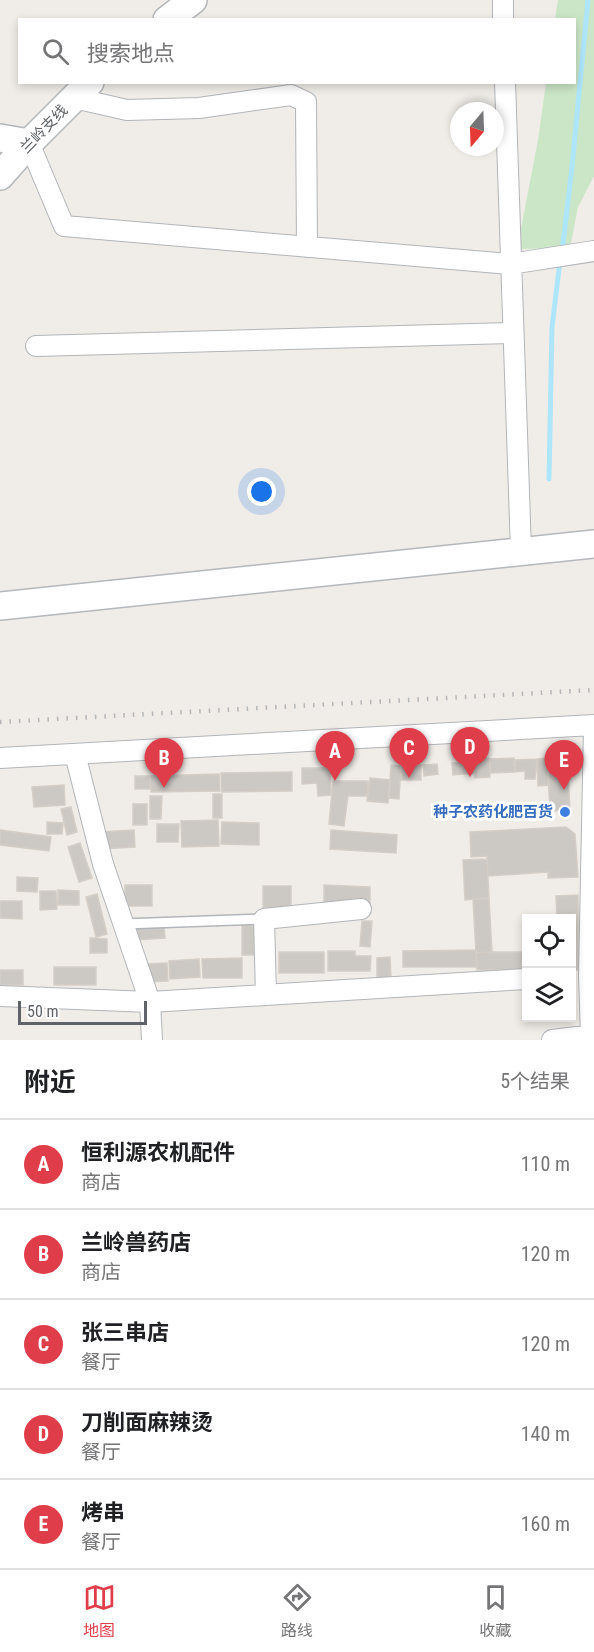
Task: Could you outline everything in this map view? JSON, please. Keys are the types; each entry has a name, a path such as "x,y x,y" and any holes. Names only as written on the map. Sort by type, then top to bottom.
{"street":[{"path":"170,18 193,0"},
{"path":"502,0 503,18"},
{"path":"505,84 521,551"},
{"path":"82,90 127,110 199,108 291,95 306,102 307,247"},
{"name":"兰岭支线","path":"0,176 82,90"},
{"path":"0,138 29,143 64,226 510,264 594,251"},
{"path":"36,346 513,333"},
{"path":"0,606 594,544"},
{"path":"0,758 594,726 592,949 580,976 593,1035 552,1040"},
{"path":"75,754 103,864 150,1002 152,1040"},
{"path":"266,995 264,919 361,909"},
{"path":"0,996 150,1002 522,979"}],"lane":[{"path":"123,924 264,919"}],"green space":[{"path":"558,0 594,0 594,176 578,207 570,248 517,249 538,140 546,84 576,84 576,18 555,18"}],"building":[{"path":"567,757 570,810 550,811 547,758"},
{"path":"489,758 490,777 475,778 473,759"},
{"path":"514,758 515,772 490,773 490,759"},
{"path":"547,758 549,785 538,786 537,759"},
{"path":"537,759 535,779 525,779 525,771 515,772 515,760"},
{"path":"474,762 474,773 453,775 452,763"},
{"path":"437,764 438,774 424,776 423,765"},
{"path":"391,765 401,766 399,799 389,798"},
{"path":"421,765 421,780 401,780 401,766"},
{"path":"302,768 330,768 331,795 318,796 317,783 302,784"},
{"path":"292,772 292,791 222,792 221,773"},
{"path":"219,774 220,791 151,792 150,776"},
{"path":"135,776 150,776 151,789 135,789"},
{"path":"370,778 390,780 388,803 367,801"},
{"path":"333,781 368,781 367,796 348,796 344,826 329,824"},
{"path":"64,785 65,805 34,807 32,787"},
{"path":"213,794 222,794 222,818 213,818"},
{"path":"150,796 162,796 161,819 150,819"},
{"path":"133,804 147,804 147,825 133,825"},
{"path":"71,807 77,832 67,835 61,809"},
{"path":"218,820 219,846 182,847 181,821"},
{"path":"47,822 63,823 62,834 47,834"},
{"path":"222,822 259,823 259,845 221,844"},
{"path":"157,824 179,824 178,842 157,842"},
{"path":"566,827 575,834 578,877 548,878 548,872 488,876 487,856 471,857 470,832"},
{"path":"0,830 51,837 49,851 0,845"},
{"path":"134,830 135,847 101,849 100,832"},
{"path":"331,830 397,835 396,853 330,849"},
{"path":"80,843 92,878 79,882 68,847"},
{"path":"487,859 489,898 465,900 463,860"},
{"path":"17,877 38,878 37,892 17,891"},
{"path":"125,885 152,885 152,906 125,906"},
{"path":"324,885 370,887 370,906 324,905"},
{"path":"263,886 291,886 291,907 263,908"},
{"path":"58,890 79,891 79,905 58,905"},
{"path":"40,891 56,891 57,909 40,910"},
{"path":"97,894 107,934 96,937 86,897"},
{"path":"578,895 579,970 576,970 576,914 557,914 556,896"},
{"path":"489,898 492,952 476,953 473,899"},
{"path":"0,901 22,901 22,919 0,918"},
{"path":"362,921 372,921 370,947 360,946"},
{"path":"242,925 254,925 255,955 242,955"},
{"path":"164,926 165,938 136,940 135,928"},
{"path":"90,938 107,939 107,953 90,953"},
{"path":"476,950 477,967 403,967 403,951"},
{"path":"328,951 355,951 355,956 371,956 370,971 328,971"},
{"path":"279,952 324,952 324,973 279,973"},
{"path":"522,952 522,970 477,970 476,953"},
{"path":"390,957 391,979 377,980 377,958"},
{"path":"242,958 242,978 203,978 202,959"},
{"path":"199,959 200,977 170,979 169,961"},
{"path":"167,963 168,981 145,982 144,964"},
{"path":"54,967 96,967 96,985 54,985"},
{"path":"0,970 23,970 23,985 0,985"}],"waterway":[{"path":"562,252 588,0"},
{"path":"549,479 552,327 560,261"}],"railway":[{"path":"0,722 594,690"}],"place":[{"name":"刀削面麻辣烫","path":"470,777"},
{"name":"张三串店","path":"409,778"},
{"name":"恒利源农机配件","path":"335,781"},
{"name":"兰岭兽药店","path":"164,788"},
{"name":"烤串","path":"564,790"},
{"name":"种子农药化肥百货","path":"565,812"}]}
